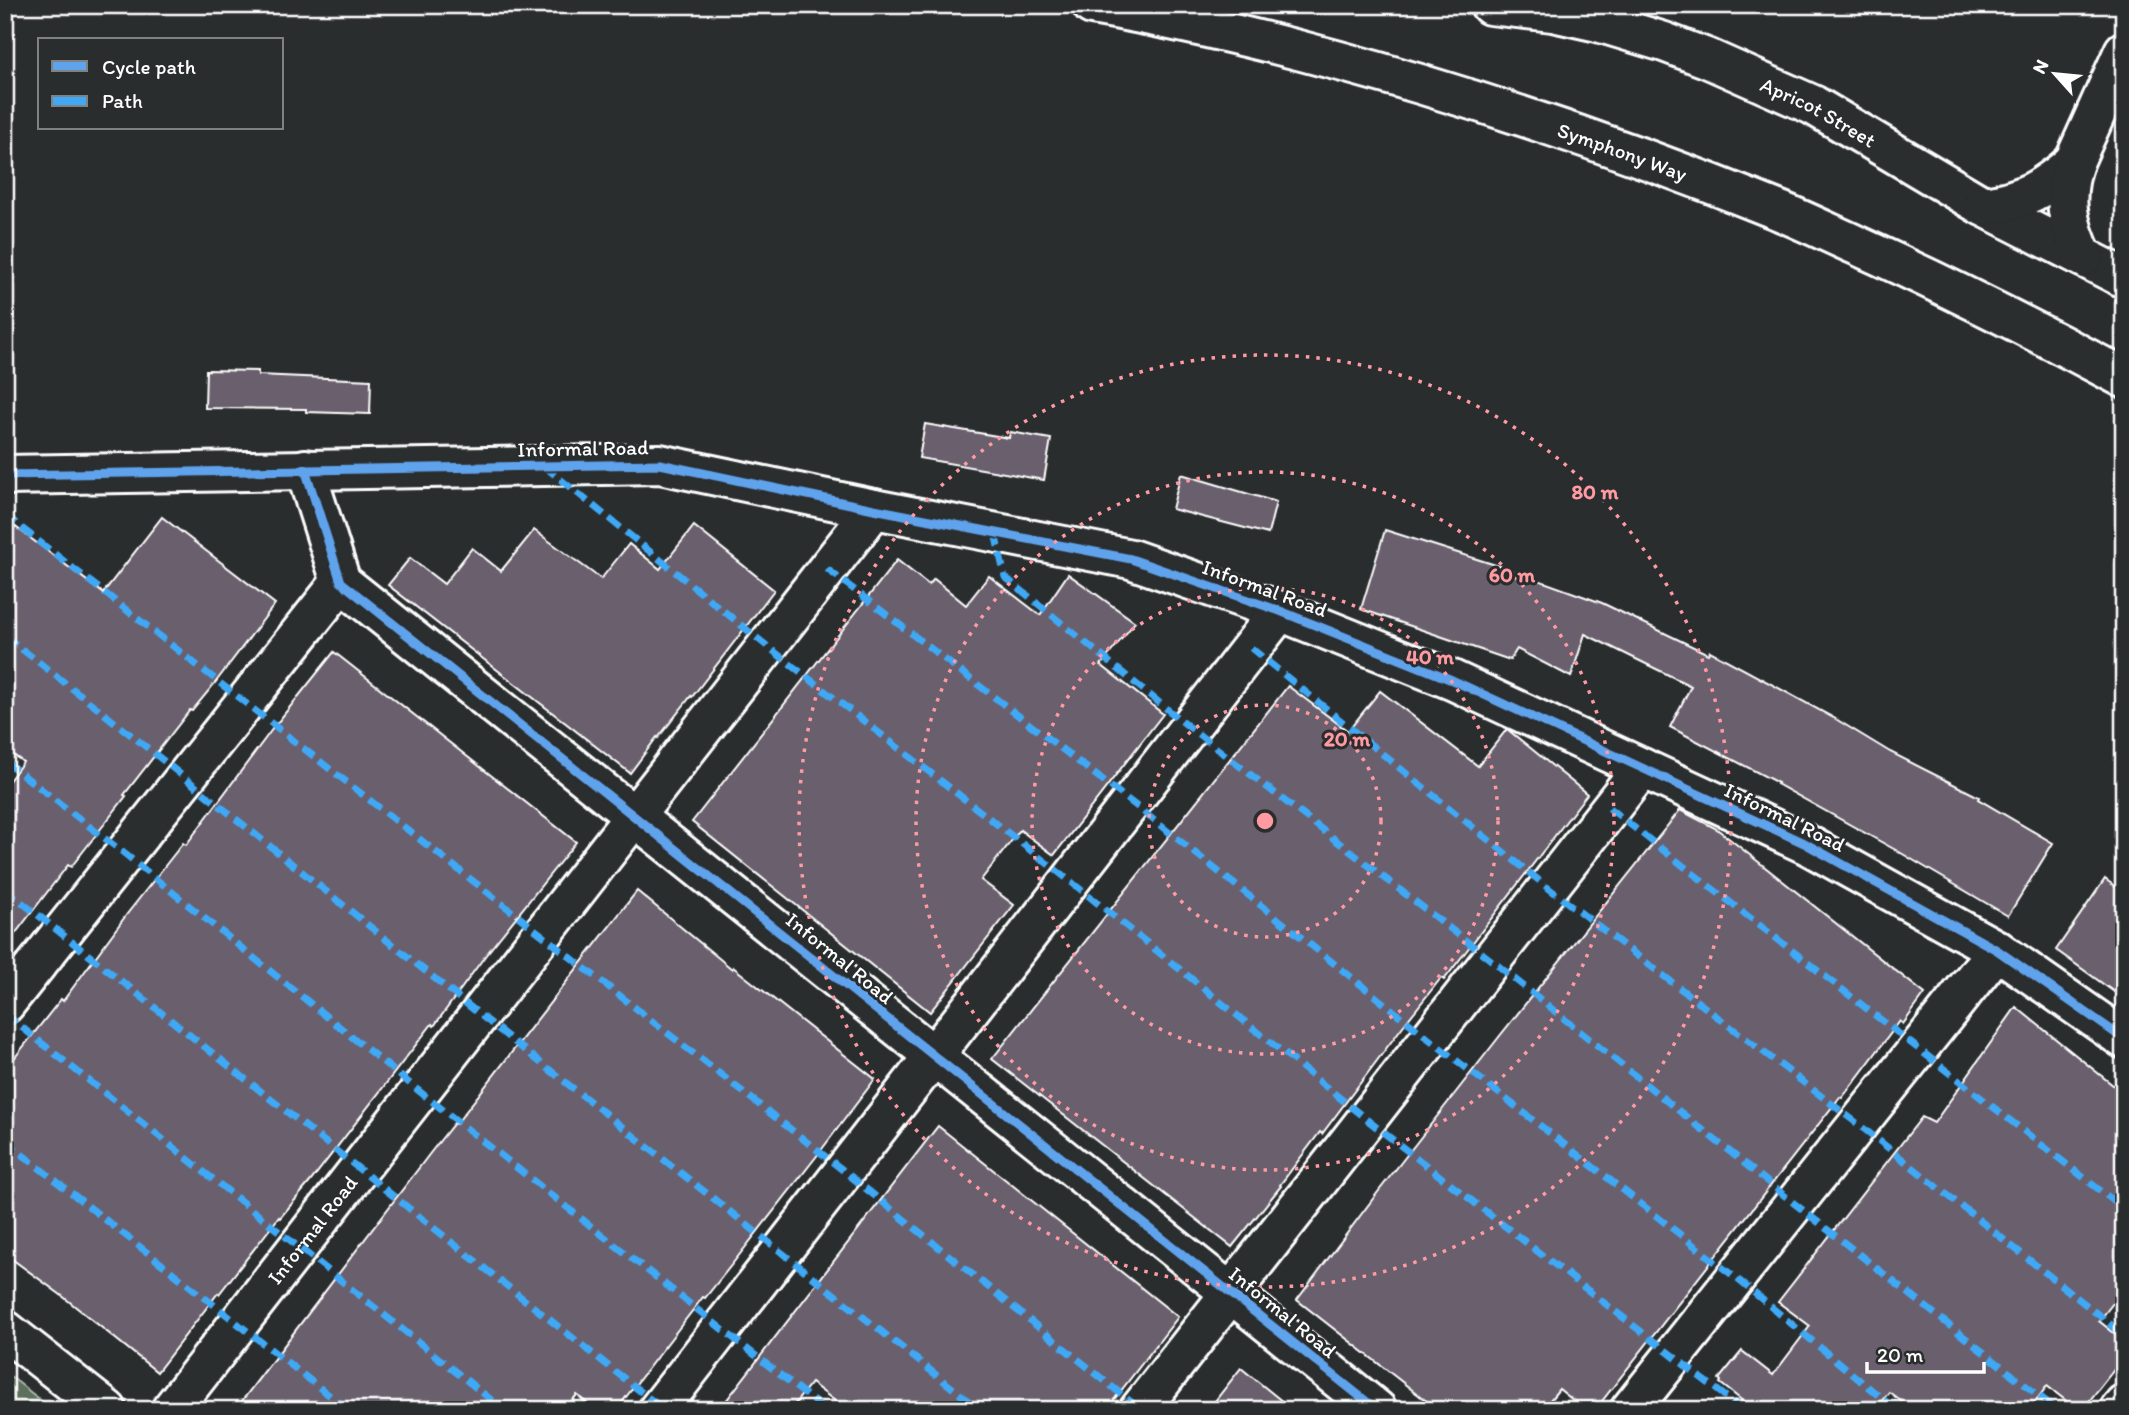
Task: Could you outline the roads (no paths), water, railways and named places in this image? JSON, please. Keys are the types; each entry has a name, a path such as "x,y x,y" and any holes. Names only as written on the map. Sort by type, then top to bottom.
{"street":[{"name":"Symphony Way","path":"1092,5 1152,15 1332,58 1494,106 1668,167 1777,210 1904,267 2034,330 2124,378"},
{"name":"Apricot Street","path":"1490,5 1553,12 1598,22 1709,59 1813,105 1983,206 2124,278"},
{"path":"2083,257 2068,216 2068,180 2124,51"},
{"path":"1983,206 2002,204 2028,195 2052,182 2074,162"},
{"name":"Informal Road","path":"5,475 660,464 1131,559 1280,611 1452,680 1806,844 1997,950 2124,1038"},
{"path":"5,1004 341,582 305,469"},
{"name":"Informal Road","path":"171,1410 874,509"},
{"name":"Informal Road","path":"341,582 1377,1410"},
{"path":"658,1410 1280,611"},
{"path":"1139,1410 1642,768"},
{"path":"1630,1410 1997,950"},
{"path":"5,1330 107,1410"},
{"path":"2119,1410 2124,1404"}]}
